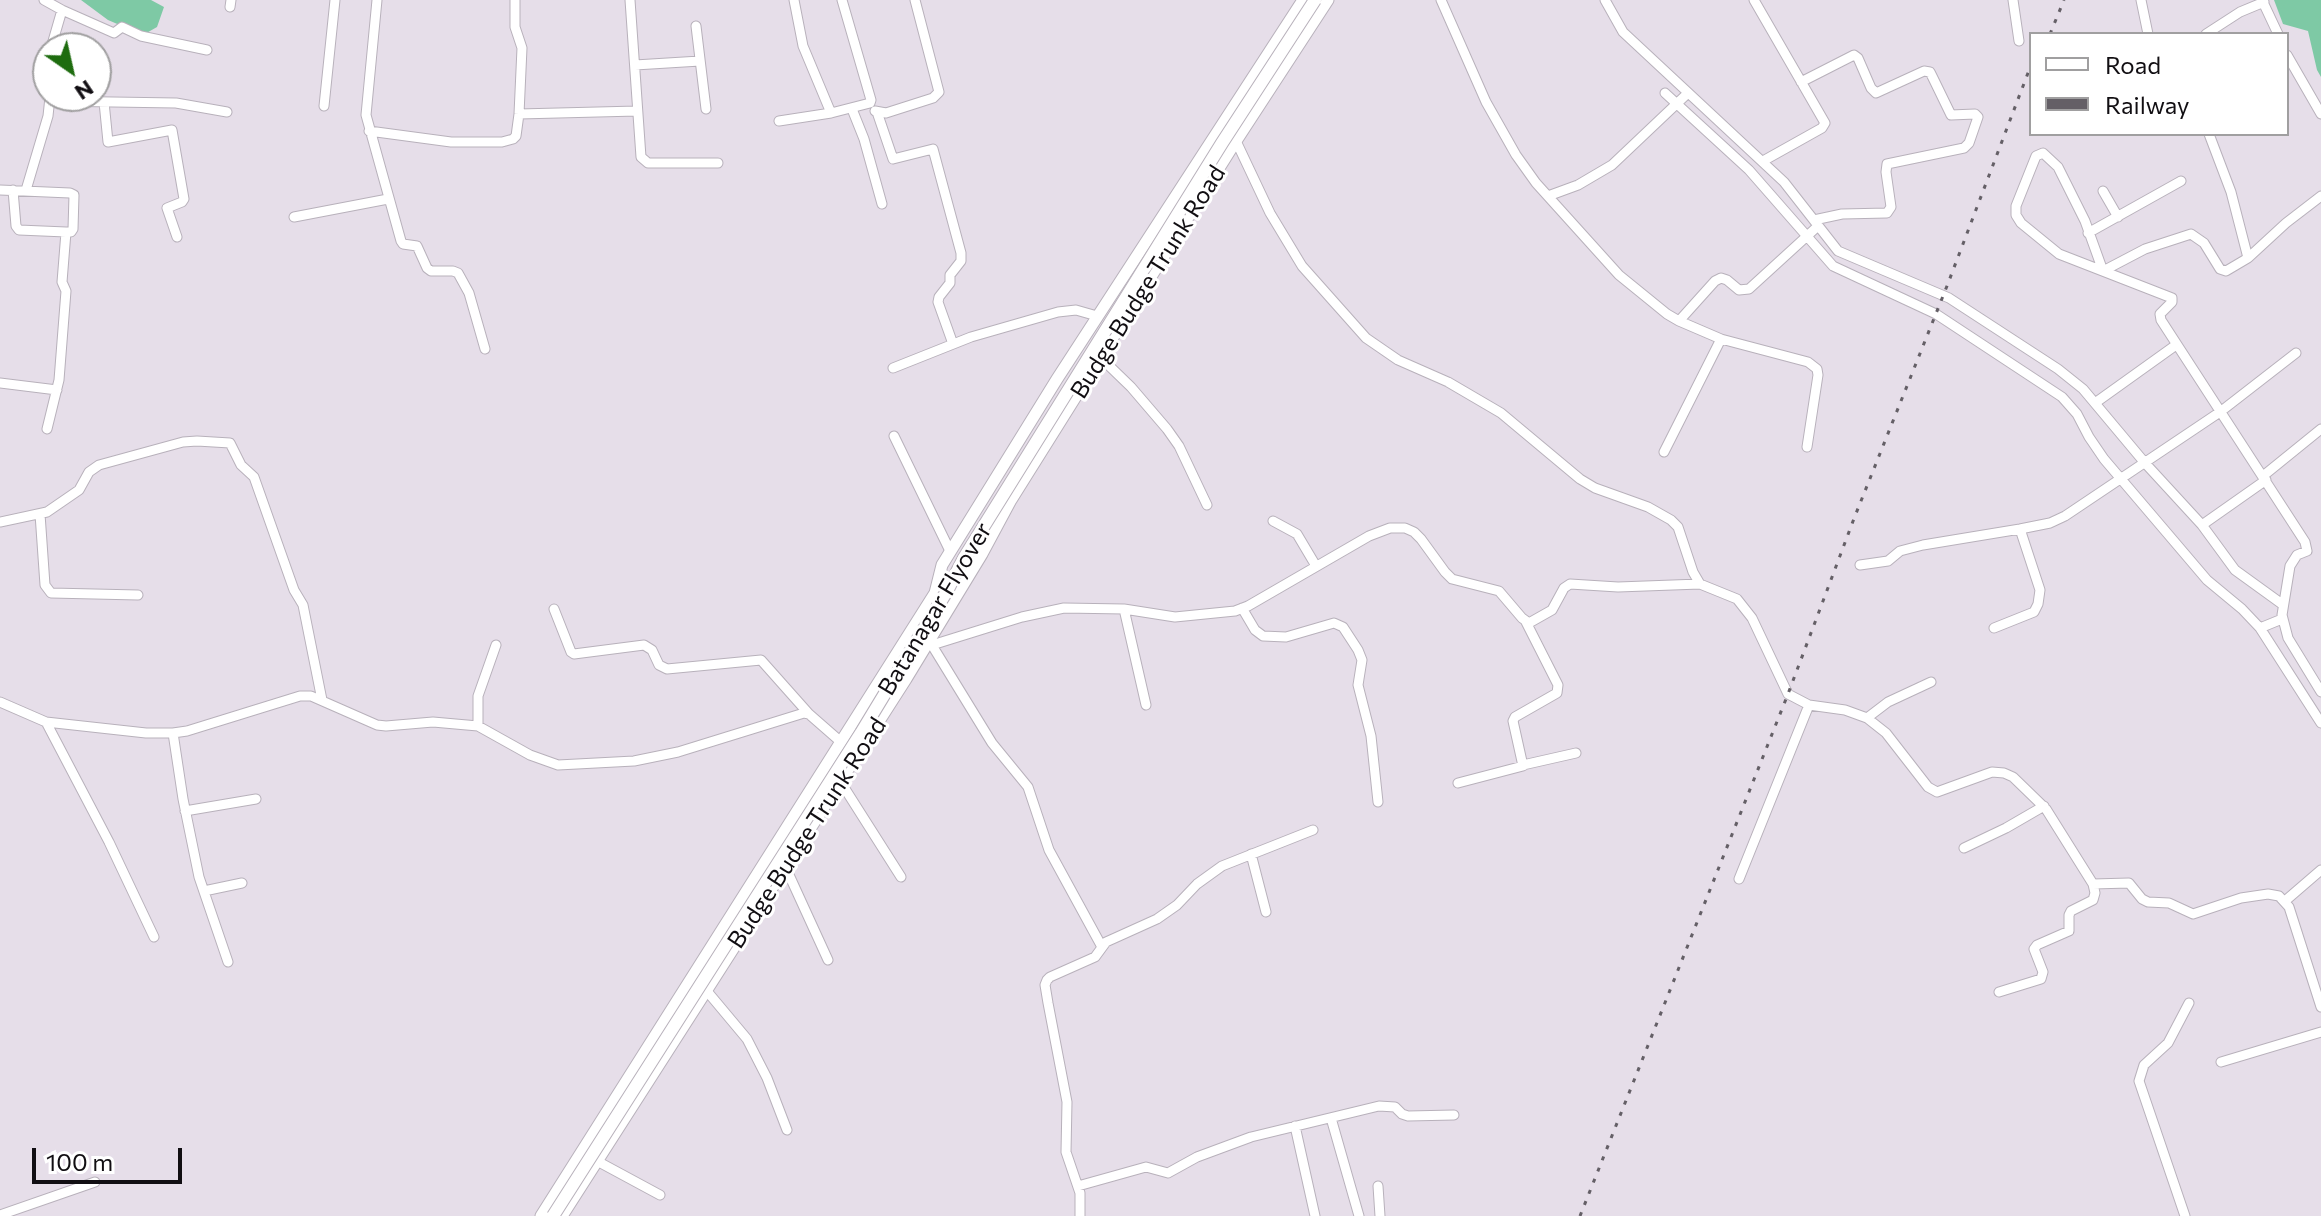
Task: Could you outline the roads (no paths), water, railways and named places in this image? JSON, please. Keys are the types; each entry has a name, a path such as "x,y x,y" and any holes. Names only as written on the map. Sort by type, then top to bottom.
{"main road":[{"name":"Batanagar Flyover","path":"553,1216 861,733 964,558 1222,143 1315,0"}],"street":[{"path":"44,0 114,33 122,27 141,36 207,50"},
{"path":"324,106 335,0"},
{"path":"377,0 367,103 369,131 388,199 403,244 417,246 431,271 453,271 461,277 485,349"},
{"path":"369,131 451,142 509,142 516,136 522,48 515,22 515,0"},
{"path":"630,0 640,154 643,160 648,163 718,163"},
{"path":"794,0 803,46 831,113"},
{"path":"779,121 852,109 867,105 871,100 842,0"},
{"path":"867,105 877,112 886,113 933,98 939,92 915,0"},
{"name":"Budge Budge Trunk Road","path":"541,1216 935,593 942,565 950,551 1097,316 1303,0"},
{"name":"Budge Budge Trunk Road","path":"562,1216 931,642 1011,500 1328,0"},
{"path":"1441,0 1486,102 1516,155 1548,196 1619,275 1679,321 1721,339 1808,362 1817,369 1807,447"},
{"path":"1605,0 1623,32 1792,190 1833,266 1936,314 2062,397 2077,414 2097,450 2124,477 2207,580 2242,609 2288,638 2321,692"},
{"path":"1754,0 1825,126 1763,161"},
{"path":"2013,0 2019,41"},
{"path":"2141,0 2148,32"},
{"path":"2209,32 2263,1 2277,32"},
{"path":"56,32 62,10"},
{"path":"696,26 706,109"},
{"path":"1679,321 1715,281 1721,278 1739,290 1749,289 1812,230 1838,215 1887,213 1891,207 1887,164 1964,148 1969,143 1978,117 1975,114 1951,115 1930,72 1924,71 1876,93 1854,55 1801,82"},
{"path":"2289,58 2321,114"},
{"path":"635,65 700,61"},
{"path":"1665,93 1838,251 1949,298 2058,369 2083,389 2141,466 2202,525 2235,570 2282,604"},
{"path":"1548,196 1578,185 1612,165 1688,93"},
{"path":"112,102 176,103 227,112"},
{"path":"852,109 864,139 882,204"},
{"path":"519,114 637,111"},
{"path":"26,190 48,112"},
{"path":"105,112 108,142 172,130 184,199 167,208 177,237"},
{"path":"877,112 893,159 933,149 961,253 961,261 950,275 950,283 938,302 953,344"},
{"path":"2210,136 2231,192 2248,258"},
{"path":"1236,141 1275,222 1302,266 1366,338 1398,360 1457,387 1501,413 1595,488 1648,507 1671,520 1678,527 1700,584"},
{"path":"2103,271 2058,167 2048,156 2039,154 2016,206 2016,215 2021,223 2059,254 2172,298 2160,317 2302,535 2307,551"},
{"path":"2088,233 2181,181"},
{"path":"0,190 13,190 26,190 72,193 71,232 19,230 13,190"},
{"path":"2103,191 2118,217"},
{"path":"2103,271 2145,249 2191,234 2204,243 2226,271 2248,258 2321,196"},
{"path":"294,217 388,199"},
{"path":"47,429 57,390 66,291 62,282 66,232"},
{"path":"893,368 953,344 1058,312 1076,310 1097,316"},
{"path":"1664,452 1721,339"},
{"path":"2095,403 2176,345"},
{"path":"1860,565 1888,561 1900,551 1923,545 2050,523 2065,516 2220,412 2296,353"},
{"path":"1100,357 1167,429 1179,446 1207,505"},
{"path":"0,383 57,390"},
{"path":"2202,525 2321,429"},
{"path":"894,436 950,551"},
{"path":"0,522 47,512 79,490 89,472 99,465 183,442 230,443 241,465 254,477 294,590 303,605 322,700"},
{"path":"40,514 45,585 51,593 138,595"},
{"path":"1273,521 1297,534 1316,566"},
{"path":"931,642 1064,608 1124,609 1175,617 1242,608 1369,536 1390,528 1405,528 1421,539 1452,579 1499,591 1526,622 1558,689 1557,693 1513,721 1523,765"},
{"path":"1994,628 2034,612 2038,604 2040,590 2020,529"},
{"path":"2270,624 2282,604 2292,560 2307,551 2321,548"},
{"path":"1526,622 1533,622 1552,610 1564,588 1570,584 1618,587 1700,584 1729,594 1745,607 1771,654 1788,694 1809,705 1845,710 1867,718 1886,733 1928,787 1937,792 1992,772 2013,777 2044,806 2093,884 2095,893 2093,900 2071,911 2069,931 2034,949 2043,972 2041,979 1999,992"},
{"path":"1242,608 1255,630 1263,636 1286,637 1334,623 1343,627 1362,660 1358,685 1371,736 1378,802"},
{"path":"554,609 574,654 644,645 652,650 659,665 667,669 761,660 809,714 841,742"},
{"path":"1124,609 1146,705"},
{"path":"2270,624 2321,723"},
{"path":"912,629 931,642 992,743 1028,787 1049,850 1102,947"},
{"path":"478,726 478,696 496,645"},
{"path":"1867,718 1888,702 1931,682"},
{"path":"0,702 46,722 173,733 300,696 311,696 377,725 433,722 478,726 530,755 558,765 634,761 678,752 809,714"},
{"path":"1739,879 1809,705"},
{"path":"46,722 109,842 154,937"},
{"path":"173,733 185,811 204,891 228,962"},
{"path":"1458,783 1576,753"},
{"path":"840,781 901,877"},
{"path":"185,811 256,799"},
{"path":"1964,848 2044,806"},
{"path":"1080,1216 1078,1186 1066,1152 1067,1102 1045,985 1050,977 1095,957 1106,942 1157,919 1212,872 1313,830"},
{"path":"1251,854 1266,912"},
{"path":"785,866 828,960"},
{"path":"2285,901 2321,870"},
{"path":"204,891 242,883"},
{"path":"2093,884 2129,883 2148,902 2169,903 2193,914 2241,898 2274,895 2289,907 2321,1007"},
{"path":"706,990 747,1039 767,1078 787,1130"},
{"path":"2185,1216 2139,1081 2144,1065 2168,1043 2189,1003"},
{"path":"2221,1062 2321,1032"},
{"path":"1078,1186 1146,1167 1168,1173 1228,1145 1295,1126 1390,1106 1408,1116 1454,1115"},
{"path":"1331,1118 1359,1216"},
{"path":"1295,1126 1315,1216"},
{"path":"597,1161 660,1195"},
{"path":"0,1215 95,1182"},
{"path":"1378,1186 1380,1216"}],"railway":[{"path":"2051,32 2064,0"},
{"path":"1580,1216 1788,694 2029,70"}]}
